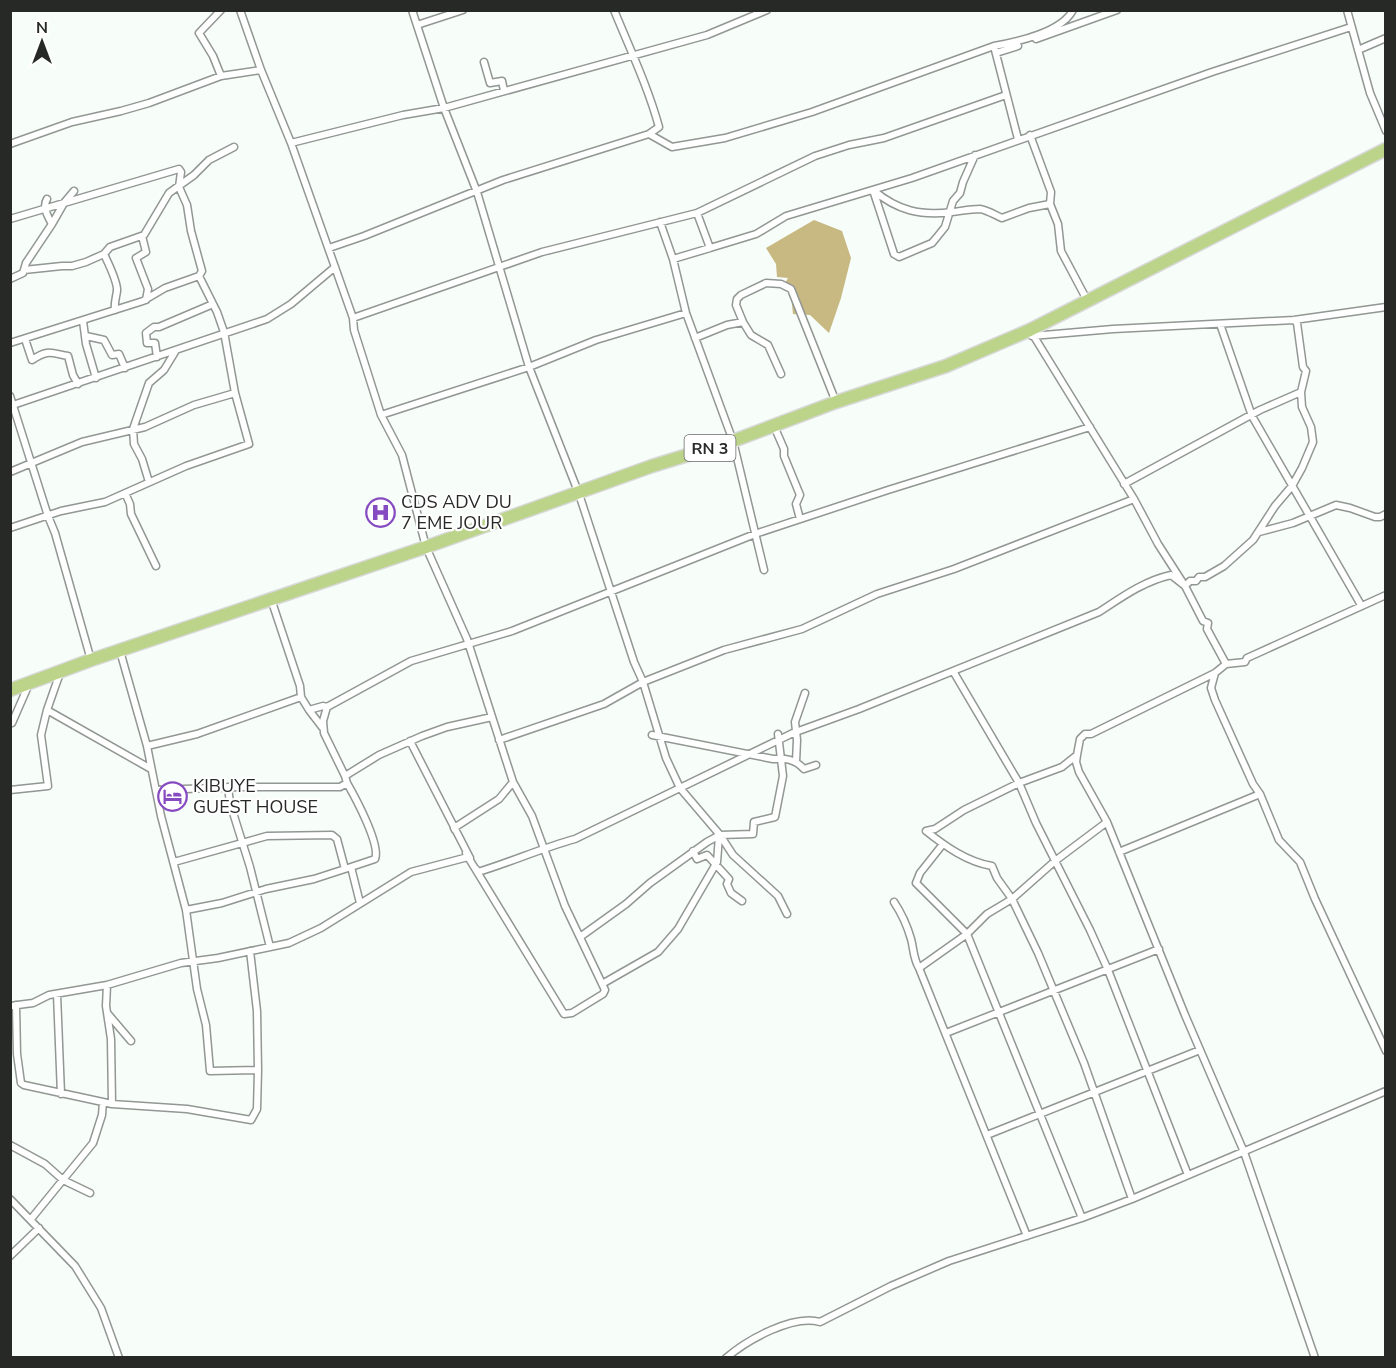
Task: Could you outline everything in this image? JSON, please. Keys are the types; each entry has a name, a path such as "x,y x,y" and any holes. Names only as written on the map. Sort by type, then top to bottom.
{"highway":[{"name":"RN 3","path":"10,690 579,494 652,466 733,441 836,402 946,366 1031,333 1087,300 1386,148"}],"street":[{"path":"221,10 199,33 213,56 221,76"},
{"path":"240,10 329,248 353,318 354,330 381,415 402,455 426,547 469,645 513,782 532,816 565,906 605,990 603,994 572,1013 564,1014 468,857 410,741"},
{"path":"412,10 444,108 477,192 530,366 579,494 643,682 656,736 680,788 720,835 733,855 778,896 787,914"},
{"path":"417,25 464,10"},
{"path":"329,248 364,237 503,180 649,134 659,127 614,10"},
{"path":"291,143 504,92 707,35 767,10"},
{"path":"995,50 1059,26 1069,18 1073,10"},
{"path":"649,134 672,147 725,138 812,112 1117,10"},
{"path":"1347,10 1370,93 1386,131"},
{"path":"673,259 756,234 786,216 873,190 1212,72 1351,27"},
{"path":"1358,50 1386,38"},
{"path":"995,50 1018,139"},
{"path":"484,62 490,83 502,81 504,92"},
{"path":"10,144 72,122 150,102 221,76 261,70"},
{"path":"353,318 542,252 697,213 815,156 849,145 884,138 1006,95"},
{"path":"1030,135 1051,192 1050,204 1058,224 1061,251 1087,300"},
{"path":"10,279 24,270 72,266 104,254 110,247 142,236 169,193 209,160 234,147"},
{"path":"873,190 894,254 899,257 932,243 945,227 953,201 960,193 975,155"},
{"path":"10,219 179,169 181,172 179,186 187,205 191,231 202,271 198,276 165,288 146,300 10,343"},
{"path":"873,190 891,204 916,213 982,209 1002,218 1029,208 1050,204"},
{"path":"24,270 26,263 74,191"},
{"path":"47,199 46,210 52,224"},
{"path":"697,213 710,248"},
{"path":"660,222 673,259 686,313 733,441 765,570"},
{"path":"142,236 146,252 136,258 148,289 146,300"},
{"path":"104,254 115,280 117,292 114,298 115,310"},
{"path":"12,406 267,319 291,304 335,267"},
{"path":"10,528 61,511 105,502 186,466 249,444 235,393 224,332 213,304 198,276"},
{"path":"781,374 768,345 751,335 742,322 736,305 741,295 766,283 788,286 791,289 836,402"},
{"path":"157,357 155,343 147,343 146,333 154,327 185,317 213,304"},
{"path":"1031,333 1294,320 1386,307"},
{"path":"381,415 530,366 596,340 686,313"},
{"path":"1185,586 1190,581 1196,581 1199,577 1205,577 1224,566 1253,540 1275,506 1292,486 1313,442 1311,427 1302,407 1301,392 1306,371 1303,367 1297,323 1294,320"},
{"path":"83,321 86,344 96,378"},
{"path":"695,338 727,325 742,322"},
{"path":"1220,324 1252,416 1361,605"},
{"path":"1031,333 1124,483 1203,621 1208,623 1207,629 1226,664"},
{"path":"86,336 104,340 112,355 119,354 125,368"},
{"path":"25,339 32,360 42,353 52,352 68,356 78,384"},
{"path":"148,482 142,459 134,444 133,429 150,382 164,370 175,351"},
{"path":"1124,483 1260,410 1301,392"},
{"path":"10,472 82,441 145,427 194,405 235,393"},
{"path":"10,396 55,533 92,660"},
{"path":"774,425 800,495 796,504 800,519"},
{"path":"309,710 327,707 411,661 512,630 755,534 898,486 1090,427"},
{"path":"125,493 131,514 156,566"},
{"path":"499,740 604,704 643,682 724,650 802,629 877,594 954,569 1134,500"},
{"path":"1259,532 1293,523 1336,506 1350,508 1375,517 1386,514"},
{"path":"478,872 575,839 778,737 859,709 1099,612 1124,595 1159,578 1171,575 1185,586"},
{"path":"1315,1358 1244,1152 1107,822 1079,772 1076,762 1080,739 1085,734 1091,734 1174,691 1215,673 1226,664 1245,662 1247,658 1361,605 1386,596"},
{"path":"186,910 222,903 348,868 374,860 376,855 370,832 322,727 301,697 300,686 271,599"},
{"path":"120,651 147,746 186,910 197,989 206,1024 210,1071 258,1070"},
{"path":"953,670 1019,783 1108,970 1188,1175"},
{"path":"10,790 48,786 40,735 60,672"},
{"path":"1215,673 1211,688 1215,700 1253,784 1260,794 1279,840 1300,862 1386,1050"},
{"path":"10,722 12,723 29,684"},
{"path":"796,762 795,722 805,693"},
{"path":"147,746 205,732 271,706 301,697"},
{"path":"322,727 327,707"},
{"path":"47,710 151,769"},
{"path":"156,790 228,787 335,788 342,786 346,779 379,755 447,727 492,717"},
{"path":"656,736 772,759 781,758 796,762 804,769 816,765"},
{"path":"580,937 626,904 650,883 720,835 753,834 754,822 776,817 783,776 778,737"},
{"path":"1077,755 1062,767 1019,783 964,810 935,829 926,831 943,844 979,864 992,866 997,878 1012,899 1095,1092 1132,1199"},
{"path":"454,828 499,799 513,782"},
{"path":"228,787 230,803 270,947"},
{"path":"1119,852 1260,794"},
{"path":"919,968 967,934 987,914 1012,899 1055,861 1107,822"},
{"path":"454,828 478,872"},
{"path":"174,862 267,836 332,835 337,839 360,903"},
{"path":"602,984 658,952 678,929 716,864 720,835"},
{"path":"943,844 920,873 916,883 967,934 1082,1218"},
{"path":"693,852 698,859 707,855 729,879 727,884 731,893 742,901"},
{"path":"250,951 257,1011 258,1070 257,1109 251,1120 187,1109 112,1104 21,1083 16,1054 13,1005 33,1003 49,995 106,985 162,967 270,947 305,937 411,872 468,857"},
{"path":"894,902 903,917 912,943 913,957 1027,1236"},
{"path":"946,1034 1159,949"},
{"path":"106,985 106,1011 111,1039 112,1104"},
{"path":"57,994 61,1094"},
{"path":"106,1011 131,1041"},
{"path":"987,1135 1200,1050"},
{"path":"726,1358 757,1337 775,1329 809,1319 820,1322 949,1261 1082,1218 1132,1199 1386,1091"},
{"path":"31,1219 93,1143 102,1115 103,1102"},
{"path":"10,1145 45,1164 63,1180 90,1193"},
{"path":"10,1199 70,1260 104,1316 119,1358"},
{"path":"10,1256 39,1228"}],"shaded area":[{"path":"814,220 842,231 851,258 829,333 810,315 793,314 791,295 783,287 788,278 777,277 776,264 766,248"}],"place":[{"name":"CDS ADV DU 7 EME JOUR","path":"380,512"},
{"name":"KIBUYE GUEST HOUSE","path":"172,796"}]}
